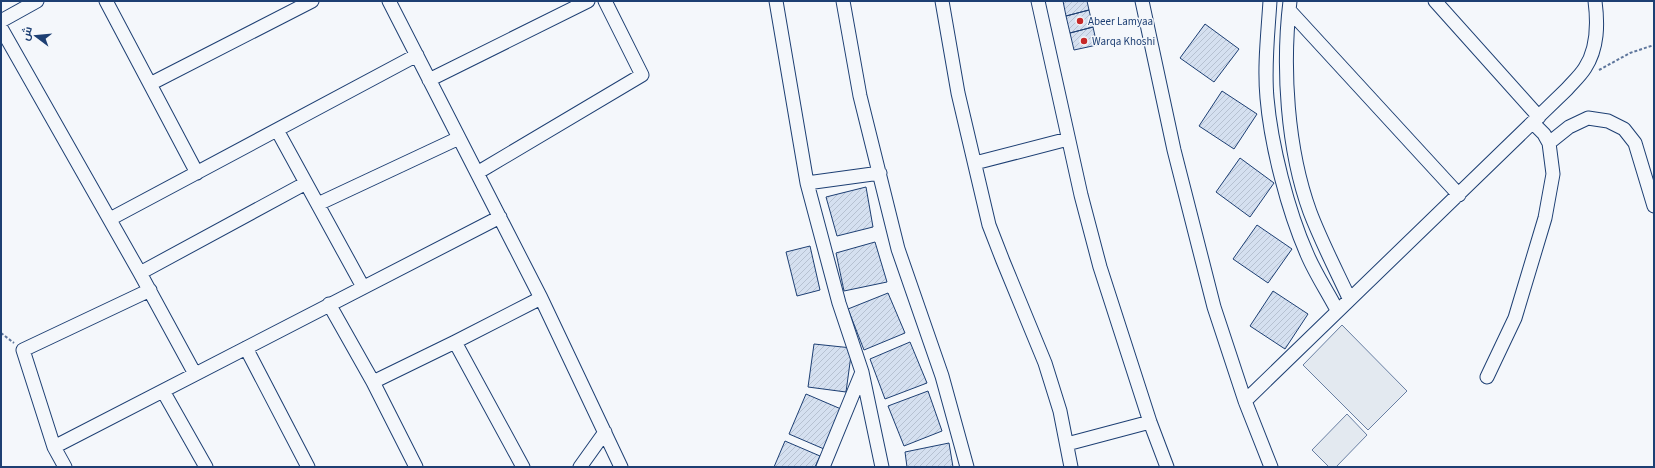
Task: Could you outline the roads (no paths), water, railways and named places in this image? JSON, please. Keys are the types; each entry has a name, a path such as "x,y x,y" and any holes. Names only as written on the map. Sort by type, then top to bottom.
{"street":[{"path":"1,21 38,1"},
{"path":"106,1 196,173"},
{"path":"150,84 312,1"},
{"path":"389,1 541,298 621,467"},
{"path":"429,80 588,1"},
{"path":"477,173 642,75 605,1"},
{"path":"776,1 807,183 839,303 862,372 882,467"},
{"path":"843,1 860,96 898,249 942,376 968,467"},
{"path":"942,1 958,93 989,225 1002,261 1045,363 1060,411 1071,467"},
{"path":"1038,1 1068,139 1100,267 1150,422 1167,467"},
{"path":"1142,1 1174,150 1212,299 1245,401 1271,467"},
{"path":"1270,1 1267,56 1267,98 1272,134 1289,203 1307,254 1337,310"},
{"path":"1435,1 1536,120 1549,143 1553,174 1545,218 1515,318 1487,377"},
{"path":"1245,401 1349,298 1459,195 1536,120 1585,68 1596,37 1598,22 1594,2"},
{"path":"1289,6 1288,89 1294,148 1310,211 1349,298"},
{"path":"1289,6 1459,195"},
{"path":"1,28 150,290 195,374"},
{"path":"110,219 417,55"},
{"path":"1549,143 1569,127 1588,118 1608,121 1624,129 1635,143 1654,206"},
{"path":"277,130 363,287"},
{"path":"318,204 459,138"},
{"path":"975,163 1068,139"},
{"path":"807,183 880,173"},
{"path":"140,273 306,183"},
{"path":"54,447 500,217"},
{"path":"64,467 54,447 23,350 150,290"},
{"path":"373,382 541,298"},
{"path":"329,304 373,382 416,467"},
{"path":"455,342 523,467"},
{"path":"246,348 308,467"},
{"path":"823,467 862,372"},
{"path":"163,391 206,467"},
{"path":"1066,444 1150,422"},
{"path":"580,467 605,432"}],"place":[{"name":"Abeer Lamyaa","path":"1080,21"},
{"name":"Warqa Khoshi","path":"1084,41"}]}
